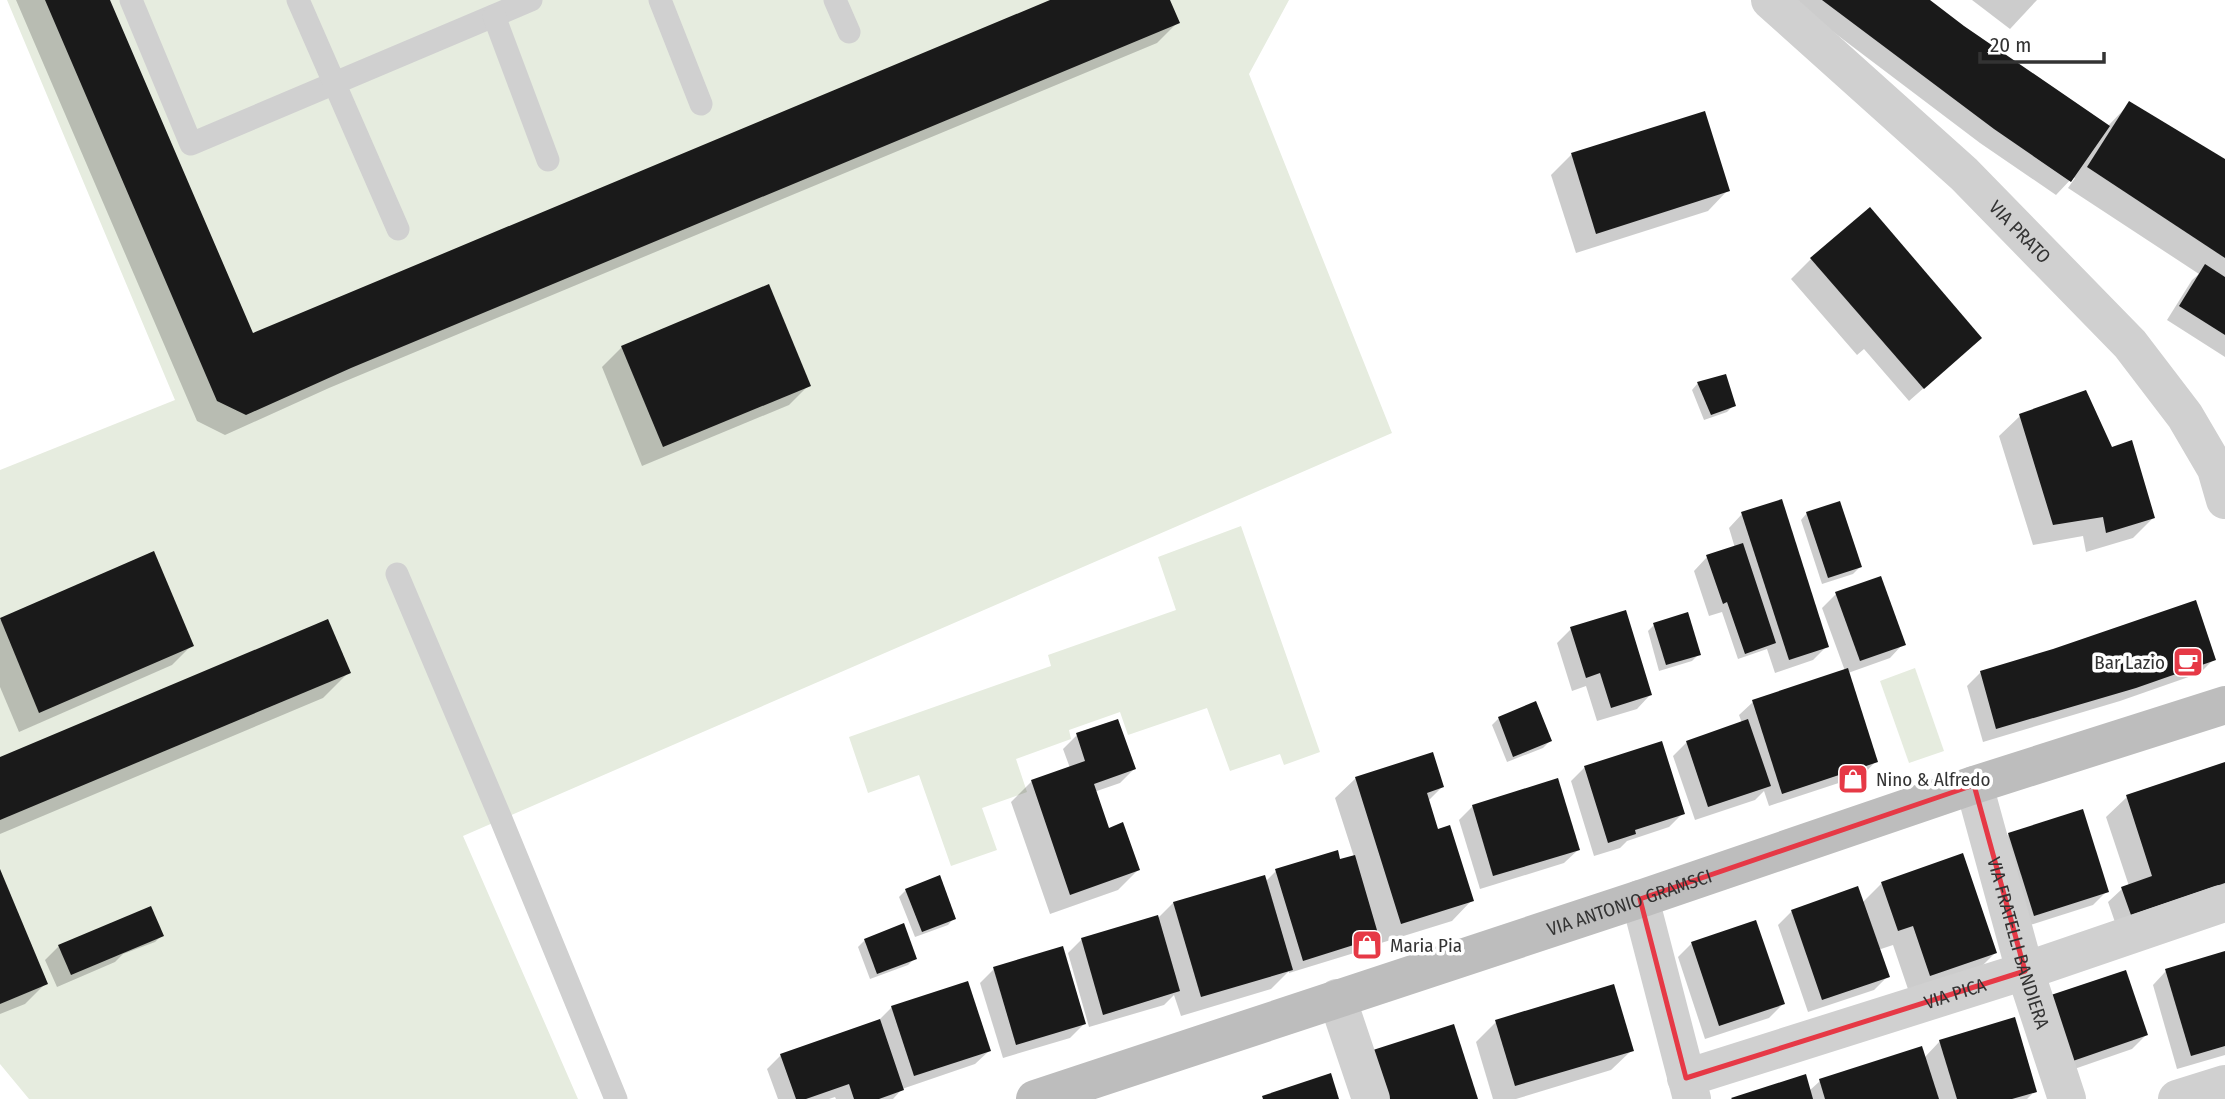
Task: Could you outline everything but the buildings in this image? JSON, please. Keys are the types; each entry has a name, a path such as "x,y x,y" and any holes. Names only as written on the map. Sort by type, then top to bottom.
{"street":[{"name":"VIA PRATO","path":"1770,0 1964,174 2130,344 2185,416 2222,473"},
{"name":"VIA ANTONIO GRAMSCI","path":"1035,1099 1640,899 1974,785 2225,705"},
{"name":"VIA FRATELLI BANDIERA","path":"1974,785 2025,971 2067,1099"},
{"name":"VIA PICA","path":"1640,899 1689,1089 2221,904"},
{"path":"1337,998 1371,1099"},
{"path":"2177,1099 2225,1084"}],"lane":[{"path":"131,0 191,144 531,0"},
{"path":"298,0 398,229"},
{"path":"660,0 701,104"},
{"path":"835,0 849,32"},
{"path":"494,16 548,160"},
{"path":"397,574 616,1099"}],"highlighted area":[{"path":"1974,785 2025,971 1686,1078 1640,899"}],"shaded area":[{"path":"7,0 1289,0 1249,74 1392,433 463,836 578,1099 29,1099 0,1064 0,470 175,400"},
{"path":"1241,526 1320,752 1284,765 1280,754 1230,771 1207,708 1128,735 1120,712 1069,730 1071,739 1016,759 1027,792 982,808 997,850 951,866 919,775 868,793 849,737 1051,666 1048,655 1176,610 1158,557"},
{"path":"1915,668 1944,751 1909,763 1880,681"}],"place":[{"name":"Bar Lazio","path":"2188,662"},
{"name":"Nino & Alfredo","path":"1853,779"},
{"name":"Maria Pia","path":"1367,945"}]}
